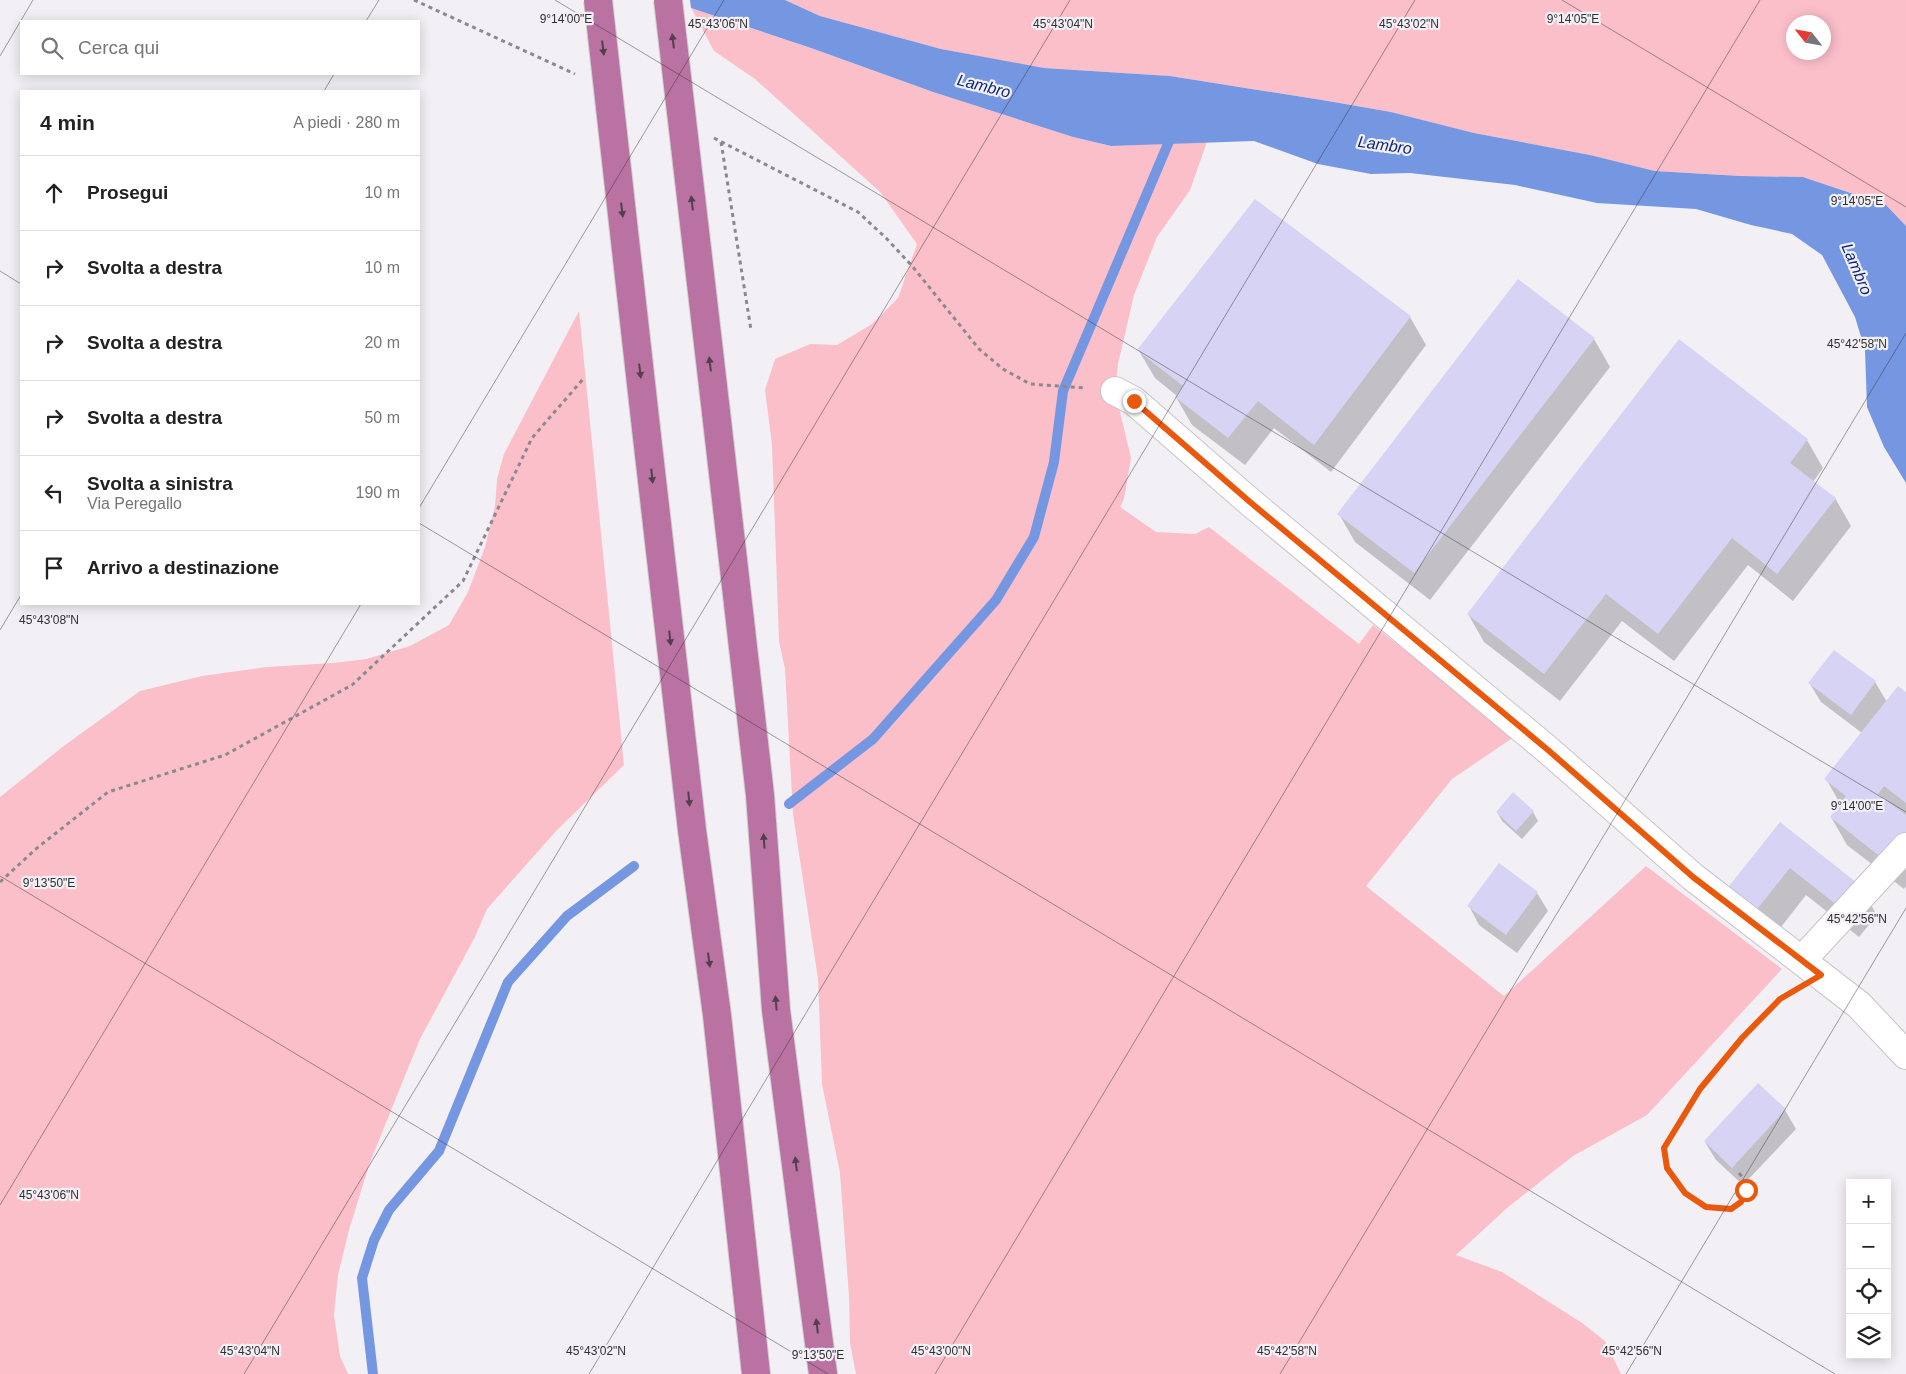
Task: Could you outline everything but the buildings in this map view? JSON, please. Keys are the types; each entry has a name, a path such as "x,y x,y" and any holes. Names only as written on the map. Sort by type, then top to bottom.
{"highway":[{"path":"598,0 692,830 717,1015 756,1374"},
{"path":"668,0 760,795 776,1010 823,1374"},
{"path":"735,1187 742,1374"}],"street":[{"path":"1103,390 1134,401 1250,502 1540,744 1693,877 1859,1005 1906,1055"},
{"path":"1811,967 1906,847"}],"path":[{"path":"414,0 556,65"},
{"path":"751,330 720,141 858,212 913,267 979,349 1003,369 1030,384 1103,390"},
{"path":"0,882 37,848 108,792 225,755 352,685 463,581 532,438 584,378"},
{"path":"1739,1173 1743,1178 1746,1190 1741,1202 1731,1209 1706,1207 1685,1193 1667,1168 1664,1148 1700,1089 1742,1038 1811,967"}],"shaded area":[{"path":"785,0 1906,0 1906,226 1886,205 1803,177 1740,176 1655,171 1590,155 1474,133 1391,112 1328,101 1170,76 1044,68 941,49 820,16"},
{"path":"691,8 811,48 933,92 1073,137 1111,146 1207,142 1190,190 1157,237 1134,295 1118,364 1115,391 1131,458 1124,499 1120,507 1156,532 1195,534 1209,527 1359,644 1373,625 1514,737 1452,779 1366,886 1504,996 1646,866 1782,969 1647,1115 1573,1156 1507,1208 1456,1255 1502,1272 1582,1323 1605,1341 1621,1374 856,1374 850,1343 849,1297 840,1173 822,1084 818,979 793,814 785,669 779,641 772,445 765,390 775,359 810,344 837,345 872,324 898,298 917,244 880,192 755,79 714,51"},
{"path":"579,311 624,765 557,830 487,909 475,937 420,1039 370,1162 349,1230 338,1275 334,1315 340,1356 348,1374 0,1374 0,797 65,745 140,691 202,676 266,667 366,659 410,646 449,625 468,592 485,547 495,506 497,479 504,454"}],"water":[{"name":"Lambro","path":"690,0 785,0 820,16 941,49 1044,68 1170,76 1328,101 1391,112 1474,133 1590,155 1655,171 1740,176 1803,177 1886,205 1906,226 1906,483 1884,447 1867,407 1865,350 1855,317 1822,255 1792,234 1751,225 1696,209 1597,203 1515,185 1410,173 1371,174 1318,164 1254,141 1111,146 1073,137 933,92 811,48 691,8"}],"waterway":[{"path":"789,804 873,739 996,600 1034,537 1054,462 1063,391 1173,132"},
{"path":"373,1374 362,1278 374,1240 389,1210 439,1151 508,982 567,916 634,866"}],"route":[{"path":"1134,401 1250,502 1387,614 1548,750 1693,877 1821,975 1780,999 1742,1038 1700,1089 1664,1148 1667,1168 1685,1193 1706,1207 1731,1209 1741,1202 1746,1190"}]}
